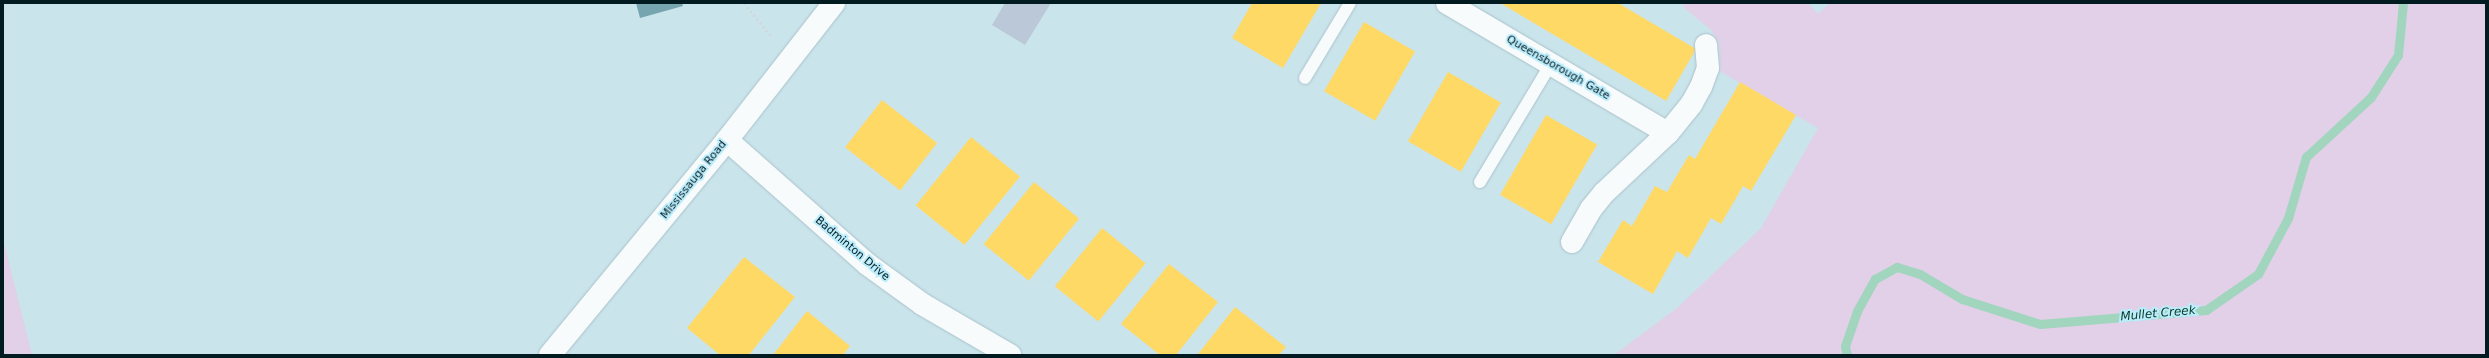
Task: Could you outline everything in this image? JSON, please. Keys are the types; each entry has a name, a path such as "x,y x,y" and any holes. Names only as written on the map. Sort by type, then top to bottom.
{"street":[{"name":"Mississauga Road","path":"550,355 726,140 834,3"},
{"name":"Queensborough Gate","path":"1447,3 1668,133"},
{"path":"1572,242 1591,209 1604,194 1668,133 1692,103 1701,87 1708,68 1706,45"},
{"name":"Badminton Drive","path":"726,140 867,264 922,304 1010,355"}],"lane":[{"path":"1305,78 1350,3"},
{"path":"1480,182 1551,64"}],"path":[{"path":"744,3 772,37"}],"shaded area":[{"path":"1686,3 1808,3 1818,14 1830,3 2486,3 2486,355 1614,355 1677,308 1761,228 1818,128 1721,72 1719,42 1710,29 1683,7"},
{"path":"3,239 32,355 3,355"}],"building: Homes":[{"path":"1252,3 1321,3 1283,68 1232,38"},
{"path":"1500,3 1618,3 1696,49 1666,101"},
{"path":"1364,22 1415,52 1375,121 1324,91"},
{"path":"1448,72 1501,102 1461,172 1408,141"},
{"path":"1740,82 1796,115 1751,191 1743,186 1721,224 1711,218 1688,258 1677,251 1653,294 1598,262 1623,220 1632,226 1655,186 1667,192 1689,155 1695,159"},
{"path":"882,100 937,143 900,190 845,147"},
{"path":"1546,115 1597,144 1551,224 1500,195"},
{"path":"971,137 1020,177 965,245 916,205"},
{"path":"1034,182 1079,219 1029,281 984,244"},
{"path":"1102,228 1146,263 1098,322 1055,286"},
{"path":"744,257 795,297 749,355 720,355 687,328"},
{"path":"1169,264 1218,302 1176,355 1160,355 1121,324"},
{"path":"1235,307 1286,347 1279,355 1198,354"},
{"path":"807,311 850,346 843,355 773,355"}],"building: Public":[{"path":"636,3 682,3 683,6 640,18"}],"building: Other":[{"path":"1005,3 1051,3 1025,45 992,25"}],"waterway":[{"name":"Mullet Creek","path":"1847,355 1845,346 1857,311 1875,279 1897,267 1920,274 1962,299 2040,324 2206,310 2258,274 2288,218 2306,157 2371,97 2398,55 2403,3"}]}
